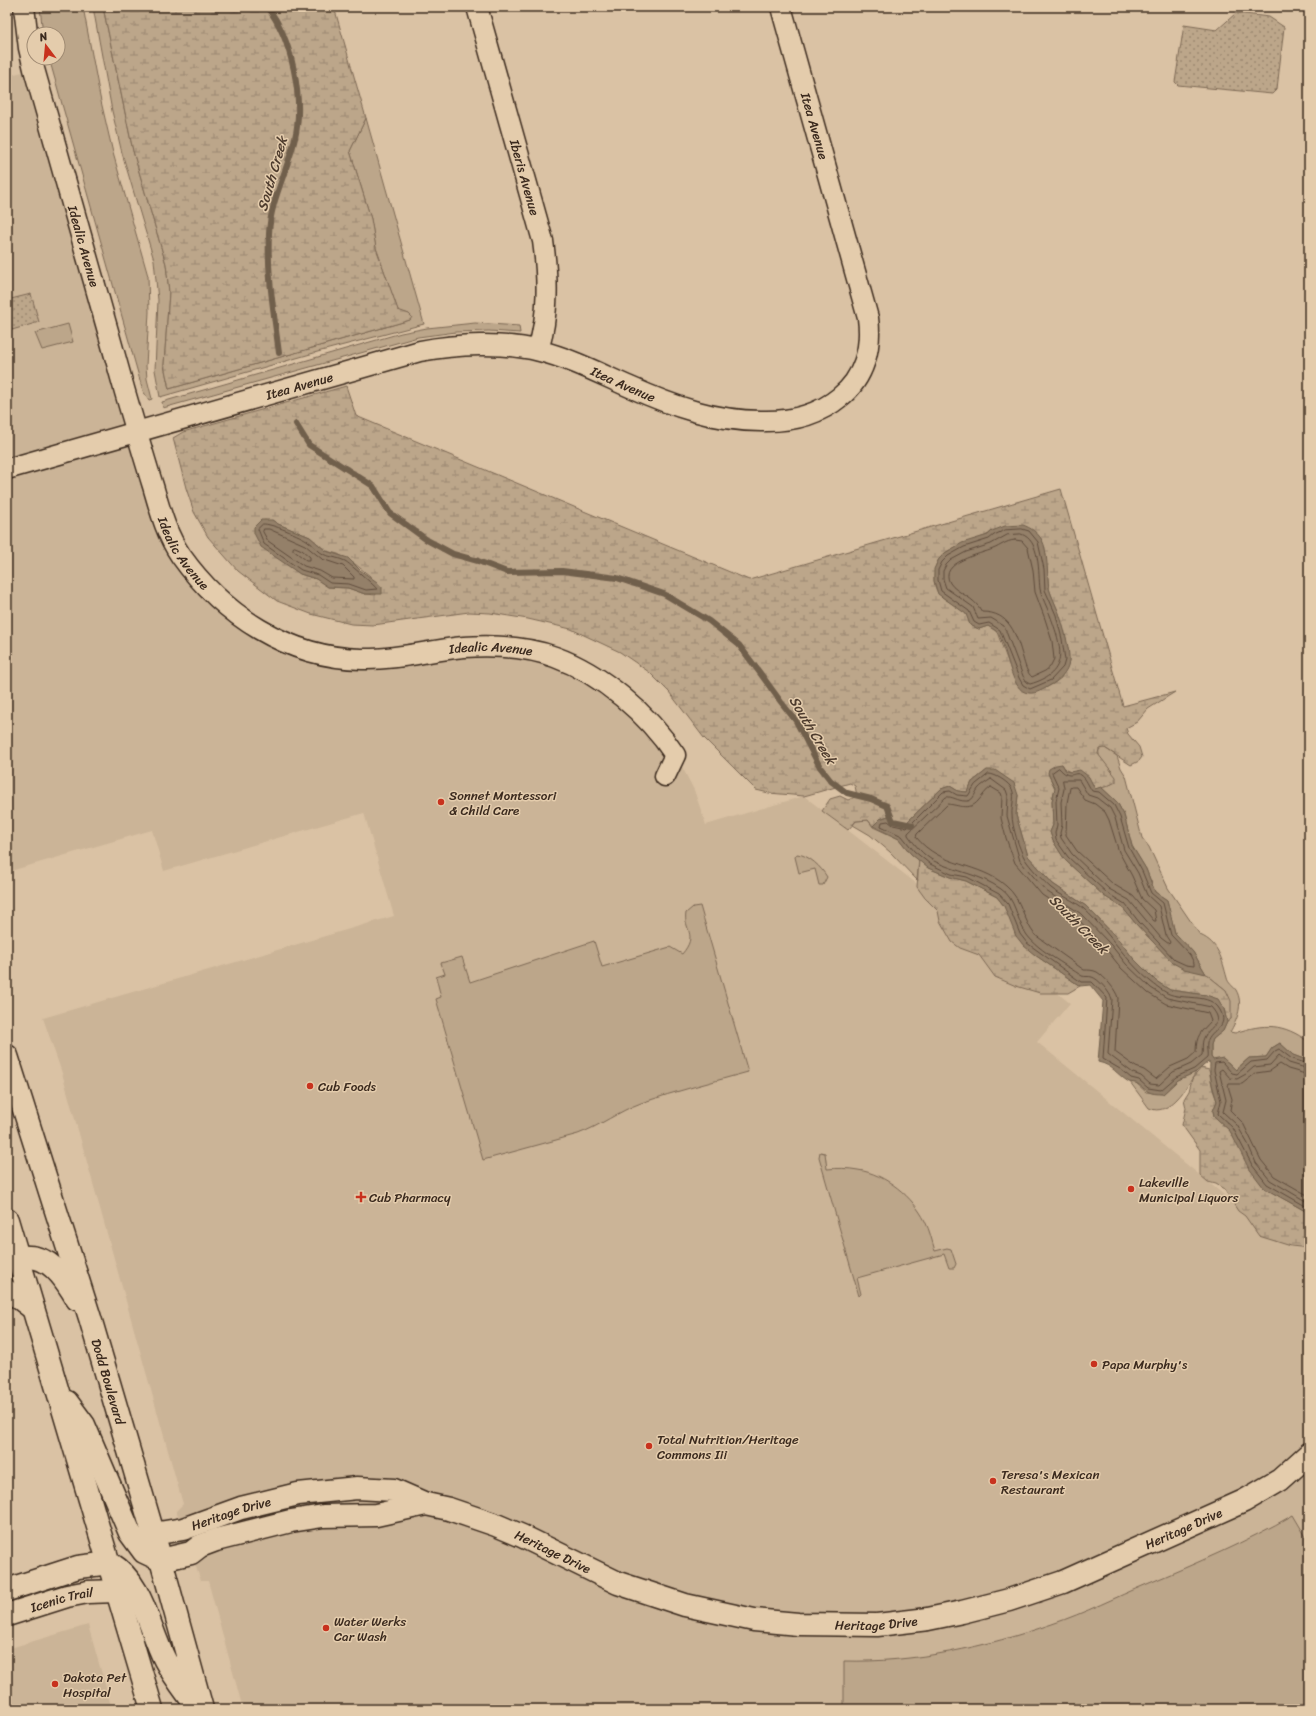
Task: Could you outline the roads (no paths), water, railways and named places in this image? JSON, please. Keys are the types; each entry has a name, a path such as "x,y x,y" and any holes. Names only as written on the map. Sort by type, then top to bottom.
{"street":[{"name":"Idealic Avenue","path":"24,7 28,41 34,68 137,433 166,526 171,540 180,555 206,587 249,624 293,646 323,655 349,659 381,659 443,650 492,646 512,648 556,657 588,673 633,705 654,726 675,755 665,776"},
{"name":"Iberis Avenue","path":"477,7 543,241 547,277 546,314 544,329 538,350"},
{"name":"Itea Avenue","path":"7,469 434,348 485,345 538,350 580,364 675,406 702,414 732,419 771,421 805,417 828,407 852,386 858,377 866,357 869,336 868,318 781,7"},
{"name":"Dodd Boulevard","path":"7,1056 90,1318 161,1560 202,1709"},
{"path":"7,1220 12,1258 32,1309 110,1563 152,1709"},
{"path":"12,1258 37,1258 51,1265 68,1284 90,1318"},
{"path":"7,1290 32,1309"},
{"path":"54,1380 67,1403 84,1425 130,1533 144,1552 161,1560"},
{"name":"Heritage Drive","path":"153,1534 183,1529 241,1508 298,1494 335,1489 357,1488 394,1490 426,1504 449,1509 496,1525 522,1536 618,1583 685,1605 738,1617 798,1624 877,1625 928,1619 962,1612 1009,1600 1063,1582 1244,1501 1307,1462"},
{"name":"Heritage Drive","path":"161,1560 191,1553 200,1546 216,1540 291,1521 323,1516 376,1515 426,1504"},
{"path":"110,1563 121,1570 134,1586 165,1660 198,1709"},
{"name":"Icenic Trail","path":"7,1590 78,1567 110,1563"},
{"name":"Icenic Trail","path":"7,1615 67,1596 88,1592 117,1591"}],"water":[{"path":"261,520 272,520 278,524 310,537 326,551 348,558 360,570 382,587 382,594 365,594 348,588 328,587 316,579 300,574 261,547 254,533 254,527"},
{"path":"1023,525 1036,533 1044,545 1049,588 1059,613 1069,656 1067,669 1059,679 1042,690 1032,693 1022,691 1017,685 1000,637 996,631 988,626 979,629 970,625 966,614 938,594 934,581 934,569 939,559 945,553 962,543 988,535 992,531 1005,526"},
{"path":"1062,764 1066,771 1070,772 1080,770 1089,777 1095,789 1101,787 1117,802 1124,815 1132,846 1146,869 1155,892 1167,900 1175,933 1193,952 1206,974 1184,969 1173,963 1122,907 1104,896 1065,860 1053,841 1050,832 1053,825 1052,801 1055,788 1048,773 1049,769 1056,765"},
{"path":"987,770 995,770 1014,783 1018,795 1016,815 1028,856 1053,884 1086,906 1156,981 1170,990 1206,995 1218,999 1224,1009 1227,1022 1223,1031 1213,1039 1211,1045 1211,1057 1213,1060 1223,1058 1236,1070 1249,1058 1266,1057 1272,1048 1280,1043 1293,1055 1309,1061 1309,1213 1264,1188 1248,1167 1230,1131 1214,1116 1213,1111 1217,1101 1211,1078 1210,1063 1208,1062 1196,1072 1178,1080 1163,1094 1155,1094 1144,1089 1137,1083 1129,1082 1107,1065 1098,1062 1103,1001 1090,985 1080,986 1024,946 1016,936 1004,906 997,897 966,881 950,877 928,868 911,854 899,839 873,826 880,819 891,815 894,821 905,824 941,789 950,786 958,791 967,792 972,782"}],"waterway":[{"name":"South Creek","path":"267,7 276,20 289,52 294,70 298,105 295,138 272,210 269,234 270,279 279,353"},
{"name":"South Creek","path":"296,424 309,445 373,486 390,513 427,540 453,554 478,561 507,572 562,571 617,578 664,594 709,621 739,645 796,721 820,767 831,781 847,793 871,799 887,806 893,821 912,825"}],"place":[{"name":"Sonnet Montessori & Child Care","path":"441,802"},
{"name":"Cub Foods","path":"310,1086"},
{"name":"Lakeville Municipal Liquors","path":"1131,1189"},
{"name":"Cub Pharmacy","path":"361,1197"},
{"name":"Papa Murphy's","path":"1094,1364"},
{"name":"Total Nutrition/Heritage Commons Iii","path":"649,1446"},
{"name":"Teresa's Mexican Restaurant","path":"993,1481"},
{"name":"Water Werks Car Wash","path":"326,1628"},
{"name":"Dakota Pet Hospital","path":"55,1684"}]}
